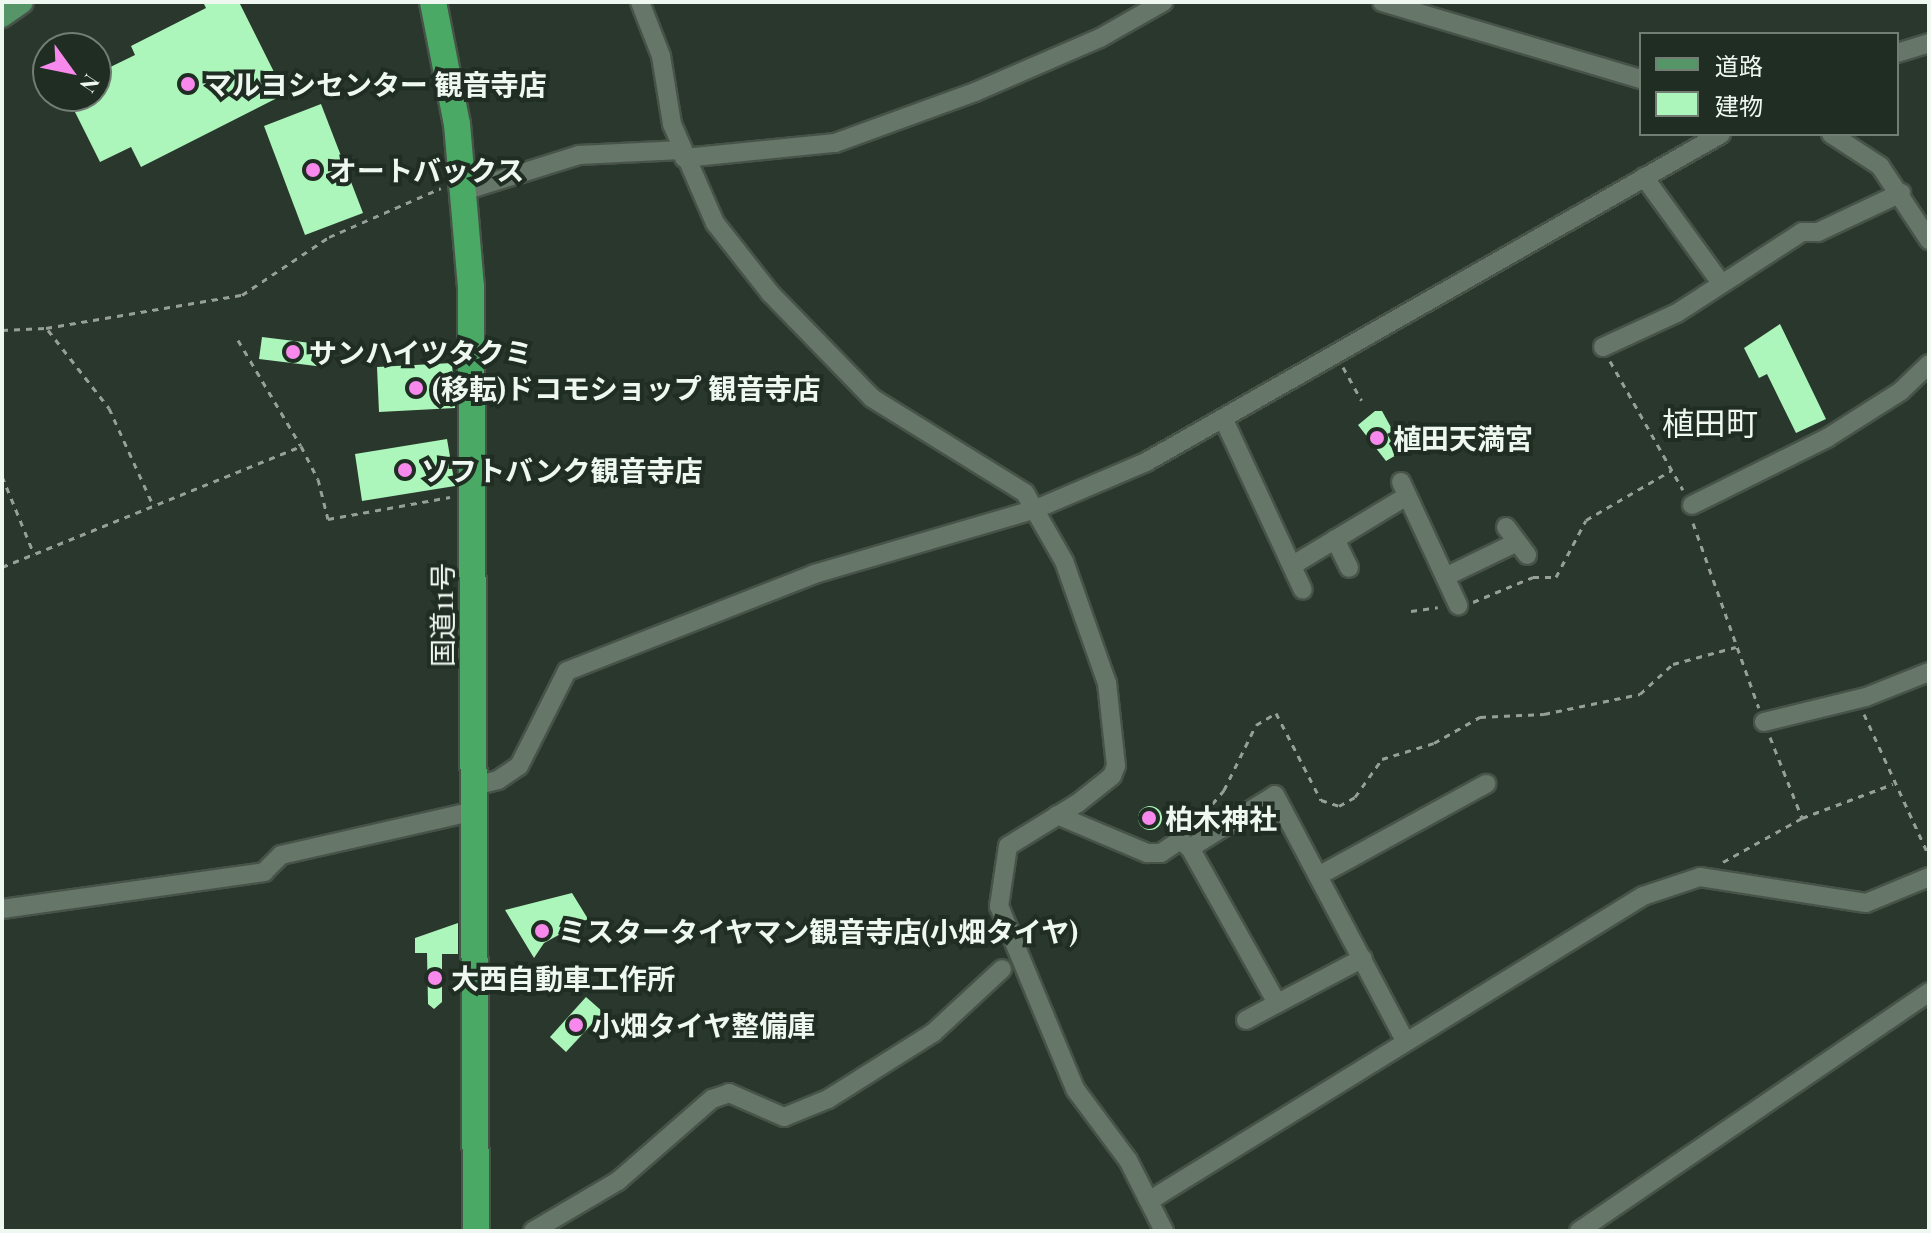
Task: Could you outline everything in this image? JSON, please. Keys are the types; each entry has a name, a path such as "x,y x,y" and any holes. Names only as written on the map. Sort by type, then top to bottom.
{"highway":[{"name":"国道11号","path":"433,2 448,63 464,185 474,493 476,1231"}],"main road":[{"path":"2,16 22,2"}],"street":[{"path":"640,2 661,56 672,124 715,223 751,270 872,398 1005,477 1036,509 1093,635 1107,683 1116,754 1112,776 1008,846 999,878 999,906 1075,1089 1152,1199 1164,1231"},
{"path":"464,185 579,155 683,154 835,143 989,86 1100,38 1163,2"},
{"path":"1382,2 1639,78"},
{"path":"1899,52 1929,43"},
{"path":"2,909 264,872 281,855 474,798 519,766 567,671 814,574 1036,509 1146,462 1717,136"},
{"path":"1834,136 1880,166 1901,193 1929,240"},
{"path":"1644,177 1721,283"},
{"path":"1603,347 1677,313 1802,232 1818,232 1901,193"},
{"path":"1692,505 1827,438 1901,391 1929,364"},
{"path":"1224,420 1303,590"},
{"path":"1293,565 1404,489 1458,605"},
{"path":"1335,539 1349,568"},
{"path":"1445,577 1517,541"},
{"path":"1764,722 1858,699 1929,672"},
{"path":"1318,876 1486,784"},
{"path":"1057,815 1147,853 1161,853 1185,844 1275,795 1405,1041"},
{"path":"1185,844 1277,1003"},
{"path":"1152,1199 1643,896 1700,877 1771,885 1852,904 1929,877"},
{"path":"1246,1020 1363,958"},
{"path":"533,1231 618,1181 712,1099 729,1093 784,1117 863,1080 933,1033 1002,969"},
{"path":"1579,1231 1929,992"}],"path":[{"path":"2,330 46,328 242,295 329,237 464,185"},
{"path":"46,328 109,408 152,503"},
{"path":"238,340 318,479 328,519 474,493"},
{"path":"1603,347 1692,505 1690,515 1736,647 1802,818"},
{"path":"1335,353 1361,400"},
{"path":"2,567 152,503 301,446"},
{"path":"1411,611 1458,605 1533,577 1556,577 1586,520 1672,470"},
{"path":"2,476 34,554"},
{"path":"1185,844 1224,790 1256,725 1276,713 1321,800 1339,806 1355,797 1382,759 1434,743 1480,717 1544,714 1640,694 1673,664 1736,647"},
{"path":"1858,699 1893,784 1929,856"},
{"path":"1700,877 1802,818 1893,784"}],"building":[{"name":"マルヨシセンター 観音寺店","path":"203,2 239,2 285,94 141,167 131,147 100,162 75,112 112,112 112,66 135,55 131,46 206,8"},
{"name":"オートバックス","path":"321,104 363,213 305,235 264,126"},
{"path":"1780,324 1826,419 1796,433 1767,374 1759,378 1744,348"},
{"name":"サンハイツタクミ","path":"262,337 327,345 324,367 259,359"},
{"name":"(移転)ドコモショップ 観音寺店","path":"452,363 455,408 379,412 377,367"},
{"name":"植田天満宮","path":"1375,411 1382,411 1393,431 1387,434 1398,454 1386,461 1358,425"},
{"name":"ソフトバンク観音寺店","path":"447,439 455,486 362,501 355,454"},
{"name":"柏木神社","path":"1150,806 1161,813 1162,818 1155,829 1150,830 1139,823 1138,818 1145,807"},
{"name":"ミスタータイヤマン観音寺店(小畑タイヤ)","path":"572,893 588,919 544,943 534,958 505,910"},
{"name":"大西自動車工作所","path":"458,923 458,954 442,954 442,1002 434,1009 428,1004 427,953 415,953 415,938"},
{"name":"小畑タイヤ整備庫","path":"586,997 603,1012 566,1052 550,1037"}],"place":[{"name":"マルヨシセンター 観音寺店","path":"188,84"},
{"name":"オートバックス","path":"313,170"},
{"name":"サンハイツタクミ","path":"293,352"},
{"name":"(移転)ドコモショップ 観音寺店","path":"416,388"},
{"name":"植田天満宮","path":"1377,438"},
{"name":"ソフトバンク観音寺店","path":"405,470"},
{"name":"柏木神社","path":"1149,818"},
{"name":"ミスタータイヤマン観音寺店(小畑タイヤ)","path":"542,931"},
{"name":"大西自動車工作所","path":"435,978"},
{"name":"小畑タイヤ整備庫","path":"576,1025"}],"district":[{"name":"植田町","path":"1710,422"}]}
